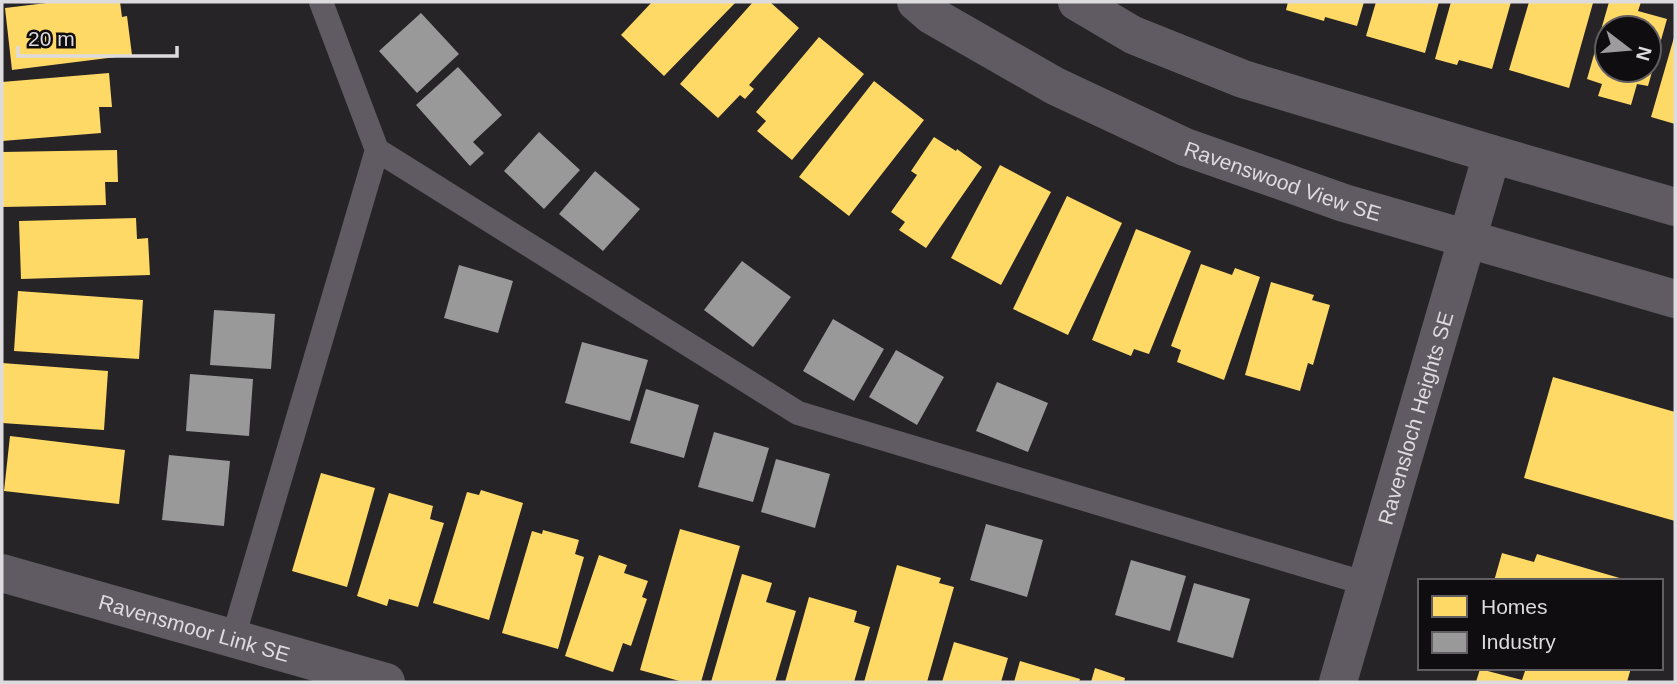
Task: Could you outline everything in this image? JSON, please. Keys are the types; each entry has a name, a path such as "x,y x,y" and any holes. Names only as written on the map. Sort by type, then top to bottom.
{"street":[{"name":"Ravenswood View SE","path":"916,2 931,15 1055,86 1185,147 1344,203 1675,299"},
{"path":"1077,2 1133,35 1243,79 1675,207"},
{"name":"Ravensloch Heights SE","path":"1338,682 1492,154"},
{"name":"Ravensmoor Link SE","path":"2,573 386,682"}],"lane":[{"path":"233,638 377,150 321,2"},
{"path":"377,150 798,413 1367,584"}],"building: Homes":[{"path":"55,2 120,2 122,17 127,16 132,55 12,70 5,8"},
{"path":"652,2 736,2 664,76 621,35"},
{"path":"753,2 770,2 799,28 749,85 754,89 745,99 740,95 718,118 680,84"},
{"path":"1288,2 1364,2 1357,26 1325,17 1324,21 1286,10"},
{"path":"1376,2 1439,2 1425,53 1366,36"},
{"path":"1451,2 1511,2 1492,69 1459,60 1457,65 1435,59"},
{"path":"1529,2 1593,3 1569,88 1509,70"},
{"path":"1609,2 1641,2 1638,11 1649,14 1606,14"},
{"path":"1675,34 1675,124 1651,117 1661,84 1663,84"},
{"path":"819,37 864,74 792,160 757,131 766,121 756,112"},
{"path":"1593,58 1593,81 1587,79"},
{"path":"109,73 112,107 99,107 101,133 2,141 2,82"},
{"path":"874,81 924,120 849,216 799,177"},
{"path":"1602,84 1637,84 1631,105 1598,96"},
{"path":"934,137 982,167 926,248 899,230 905,222 891,212 917,175 911,171"},
{"path":"117,150 118,182 105,182 106,205 2,207 2,152"},
{"path":"1000,165 1051,192 1001,285 951,258"},
{"path":"1067,196 1122,223 1068,335 1013,309"},
{"path":"136,218 137,239 148,238 150,275 21,279 19,221"},
{"path":"1136,229 1191,251 1149,354 1134,349 1131,356 1092,340"},
{"path":"1201,264 1232,275 1235,268 1260,277 1224,380 1177,362 1181,350 1171,346"},
{"path":"1271,282 1314,295 1312,300 1330,305 1313,365 1308,363 1300,391 1245,375"},
{"path":"18,291 143,300 139,359 14,351"},
{"path":"2,363 108,371 104,430 2,423"},
{"path":"1553,377 1675,412 1675,521 1524,478"},
{"path":"10,436 125,450 119,504 4,491"},
{"path":"321,473 375,488 347,587 292,571"},
{"path":"481,490 523,503 489,620 433,603 467,492 479,495"},
{"path":"389,493 433,506 430,519 444,523 418,607 389,599 387,606 357,596"},
{"path":"680,529 740,546 701,682 683,682 640,670"},
{"path":"543,530 579,540 575,554 584,557 558,649 502,633 532,531 542,534"},
{"path":"1502,553 1534,562 1537,554 1623,579 1495,579"},
{"path":"599,555 627,565 624,573 648,581 642,597 647,599 631,646 623,643 613,672 565,656"},
{"path":"897,565 941,578 939,583 954,587 927,682 864,682"},
{"path":"742,574 772,583 766,602 796,611 775,682 711,682"},
{"path":"809,597 857,611 854,622 870,627 854,682 785,682"},
{"path":"954,642 1008,658 1001,682 942,682"},
{"path":"1020,661 1080,679 1079,682 1014,682"},
{"path":"1095,668 1125,678 1124,682 1091,682"},
{"path":"1480,670 1522,680 1525,670 1630,670 1627,682 1476,682"}],"building: Industry":[{"path":"421,13 459,54 417,93 379,51"},
{"path":"458,67 502,115 473,142 484,153 470,166 416,105"},
{"path":"539,132 580,170 544,209 504,171"},
{"path":"595,171 640,209 603,251 559,214"},
{"path":"742,261 791,297 753,347 704,310"},
{"path":"459,265 513,281 498,333 444,318"},
{"path":"214,310 275,314 271,369 210,365"},
{"path":"833,319 884,349 854,401 803,371"},
{"path":"582,342 648,360 630,421 565,403"},
{"path":"896,350 944,377 917,425 869,397"},
{"path":"190,374 253,379 249,436 186,431"},
{"path":"997,382 1048,403 1028,452 976,431"},
{"path":"646,389 699,405 684,458 630,443"},
{"path":"714,432 769,448 753,502 698,487"},
{"path":"169,455 230,461 224,526 162,520"},
{"path":"776,459 830,474 815,528 761,512"},
{"path":"986,524 1043,540 1027,597 970,580"},
{"path":"1131,560 1186,576 1170,631 1115,615"},
{"path":"1194,583 1250,599 1233,658 1177,642"}]}
